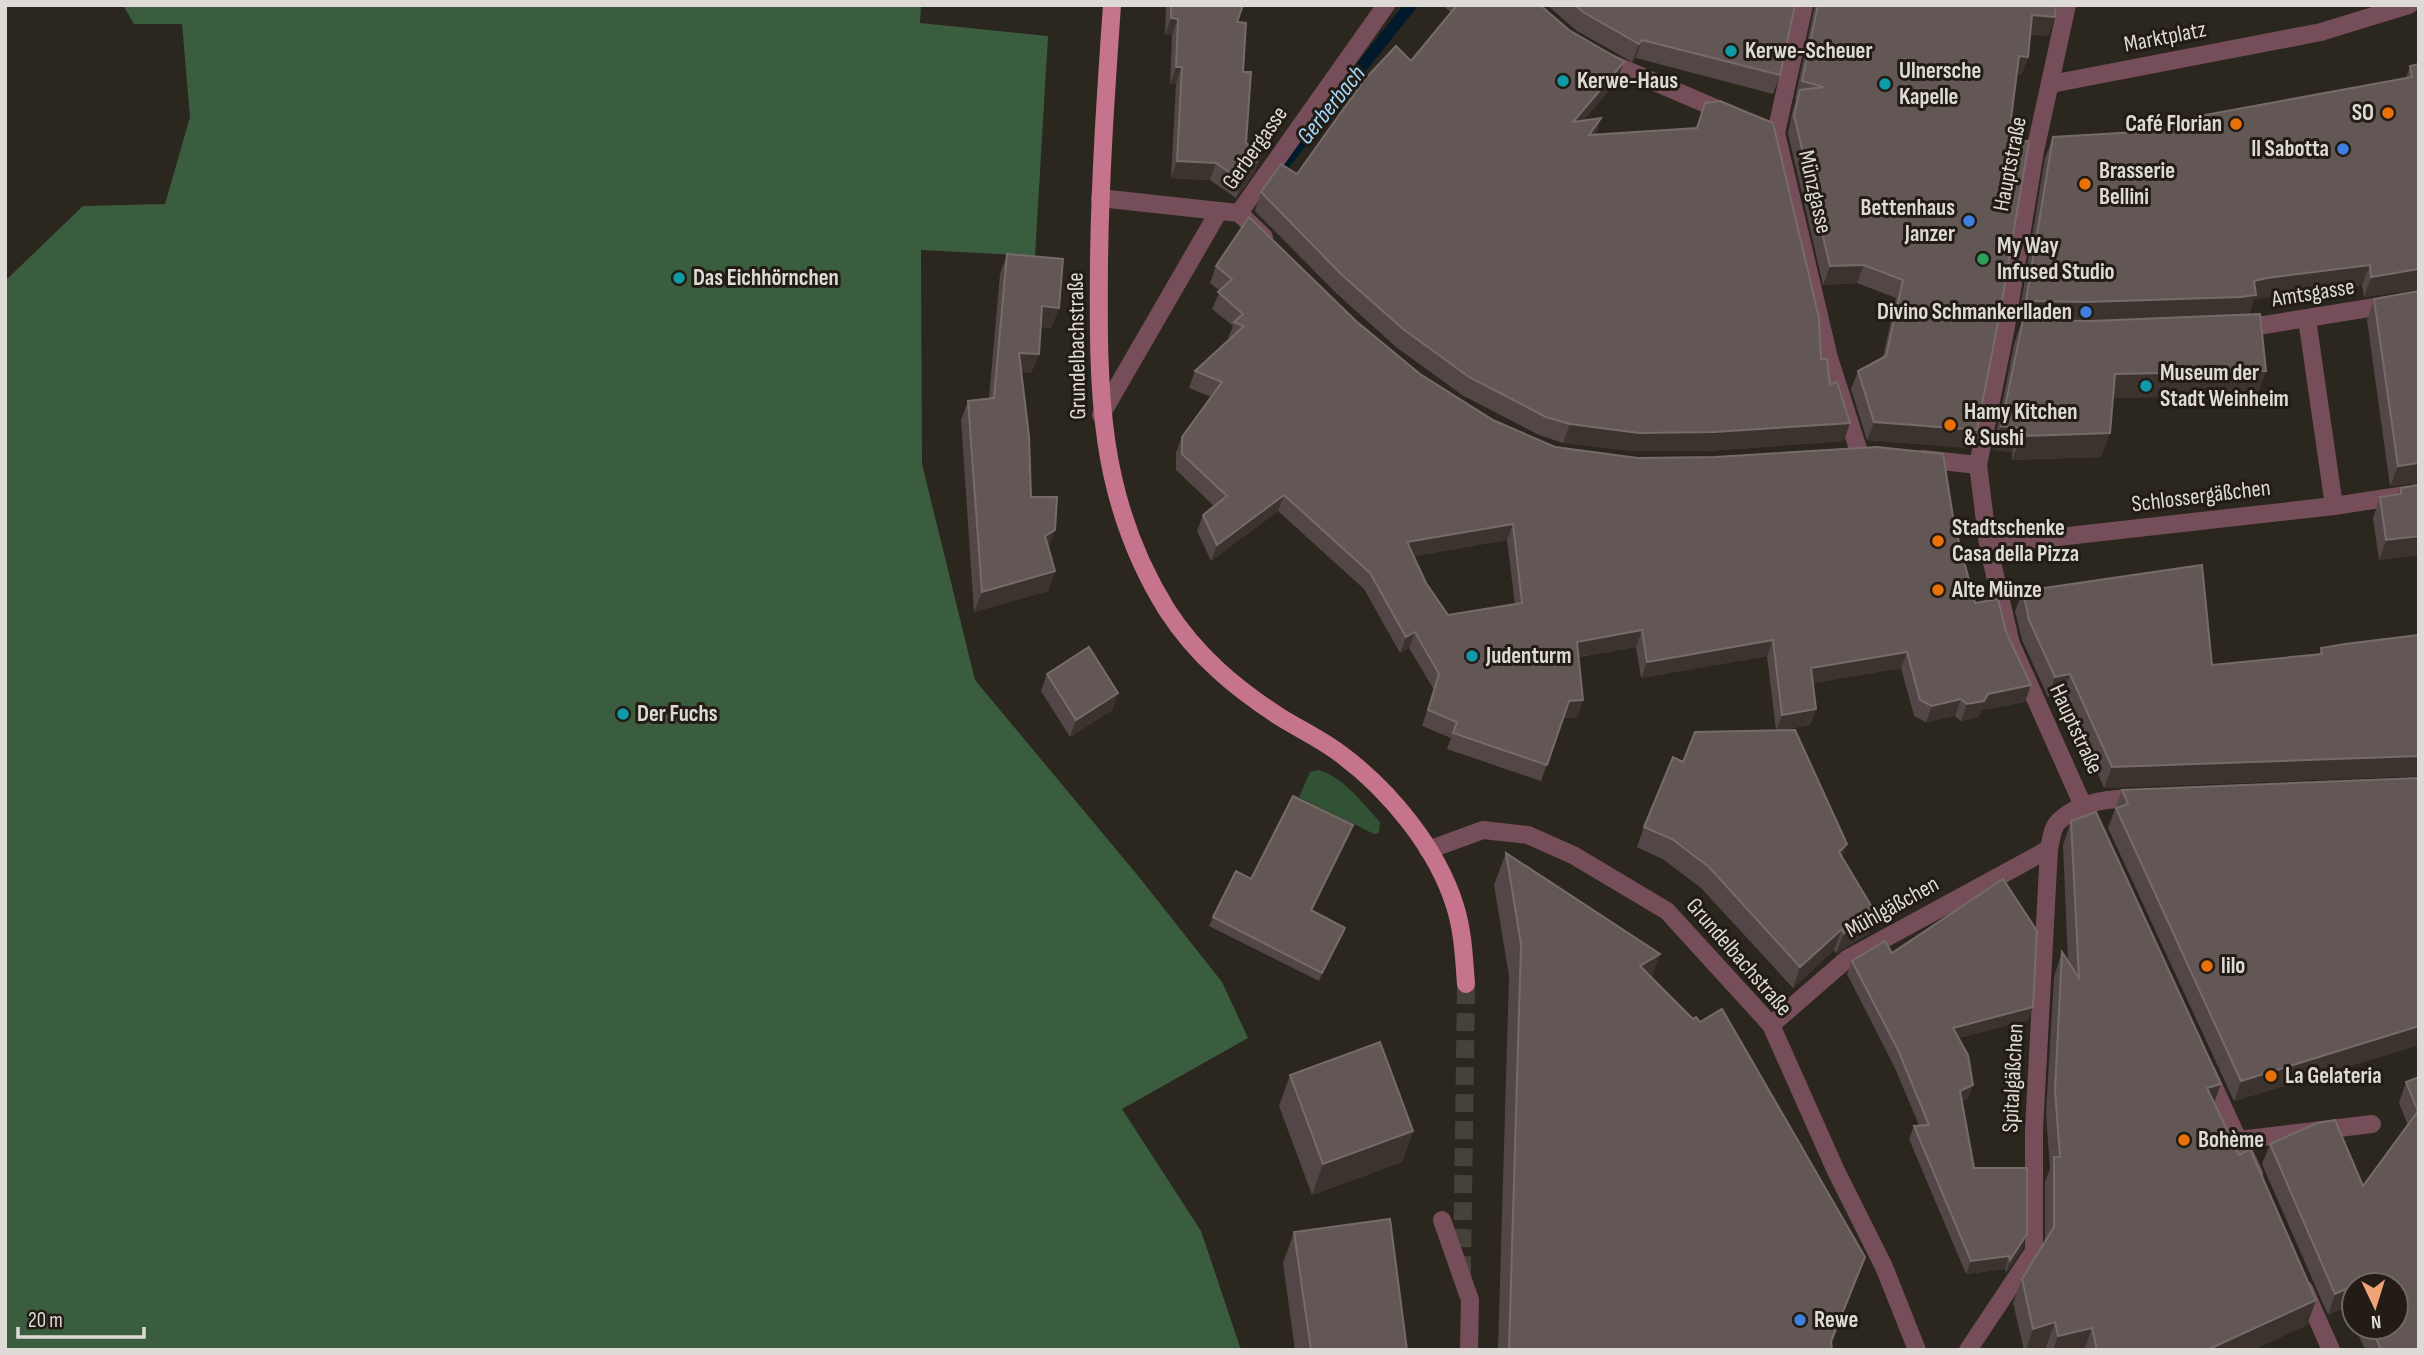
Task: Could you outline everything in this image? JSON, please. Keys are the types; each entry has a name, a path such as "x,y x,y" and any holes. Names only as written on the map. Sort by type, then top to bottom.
{"main road":[{"name":"Grundelbachstraße","path":"1112,5 1100,198 1098,369 1101,415 1125,521 1152,585 1169,613 1212,666 1238,688 1342,755 1406,819 1428,850 1455,906 1462,936 1466,984"}],"street":[{"name":"Gerbergasse","path":"1101,415 1219,211 1239,213 1386,5"},
{"path":"1776,133 1804,5"},
{"name":"Hauptstraße","path":"2067,5 2035,151 2011,332 1978,465 1988,545 2011,644 2104,851"},
{"name":"Marktplatz","path":"2051,84 2321,32 2409,5"},
{"name":"Münzgasse","path":"1582,47 1616,68 1776,133 1829,358 1859,452"},
{"path":"1100,198 1219,211"},
{"path":"1239,213 1277,250"},
{"name":"Amtsgasse","path":"2222,330 2419,300"},
{"path":"2307,318 2334,506"},
{"path":"1837,454 1879,454"},
{"path":"1902,456 1978,465"},
{"name":"Schlossergäßchen","path":"1988,545 2334,506 2419,493"},
{"path":"2085,806 2104,799 2157,797"},
{"name":"Spitalgäßchen","path":"1968,1350 2034,1251 2034,1130 2049,849 2056,824 2085,806"},
{"name":"Grundelbachstraße","path":"1428,850 1483,830 1528,835 1573,855 1667,911 1772,1025 1836,1171 1884,1267 1917,1350"},
{"name":"Mühlgäßchen","path":"1772,1025 1847,959 2049,849"},
{"path":"2200,1056 2260,1189"},
{"path":"2239,1140 2372,1124"},
{"path":"1442,1220 1470,1300 1469,1350"},
{"path":"2298,1274 2331,1350"}],"green space":[{"path":"123,5 921,5 920,23 1048,36 1035,256 921,250 922,464 975,680 1139,877 1222,982 1248,1038 1122,1109 1201,1231 1241,1350 5,1350 5,281 83,206 165,204 190,117 182,24 134,24"},
{"path":"1318,770 1336,778 1360,799 1380,822 1379,833 1374,834 1299,797 1310,772"}],"building":[{"path":"1171,5 1243,5 1237,22 1246,23 1243,72 1251,72 1246,143 1262,153 1242,181 1216,163 1177,161 1182,67 1176,67 1178,19 1171,18"},
{"path":"1457,5 1540,5 1569,30 1624,62 1573,122 1601,118 1589,135 1697,128 1705,103 1720,101 1773,123 1819,318 1821,359 1827,359 1830,385 1837,382 1850,423 1714,432 1639,433 1570,424 1546,417 1469,377 1403,329 1342,275 1261,192 1281,164 1297,174 1365,79 1396,46 1411,61"},
{"path":"1575,5 1795,5 1780,75 1642,40 1639,44"},
{"path":"1818,5 2056,5 2055,17 2032,15 2028,57 2019,56 2008,142 2029,141 1977,430 1874,422 1858,371 1886,356 1903,280 1864,265 1830,266 1794,115 1800,90 1824,87 1802,81"},
{"path":"2419,64 2419,269 2371,277 2370,265 2267,278 2254,281 2256,295 2241,297 2088,302 2026,301 2053,137 2137,132 2184,124 2183,119 2412,77 2410,66"},
{"path":"1249,217 1356,321 1420,374 1493,420 1555,447 1638,458 1715,457 1877,447 1943,454 1954,523 1975,603 1998,599 2006,632 2031,685 1988,694 1984,701 1967,704 1961,699 1932,706 1920,700 1907,652 1811,668 1816,709 1782,715 1773,640 1647,662 1642,630 1577,642 1583,700 1569,701 1547,765 1453,733 1457,722 1428,710 1439,674 1415,632 1406,637 1370,573 1284,495 1217,545 1203,515 1227,496 1182,454 1182,437 1222,382 1195,371 1244,326 1234,322 1243,314 1218,292 1232,279 1216,266","holes":["1513,524 1522,603 1448,615 1426,583 1407,542"]},
{"path":"1007,254 1063,259 1059,308 1042,306 1039,354 1019,353 1029,436 1031,497 1057,497 1055,530 1045,536 1055,571 982,592 968,401 994,398"},
{"path":"2419,291 2419,463 2398,466 2374,299"},
{"path":"2260,314 2266,371 2115,374 2110,433 2021,436 2021,428 2001,426 2023,320 2090,321"},
{"path":"2419,485 2419,536 2386,540 2380,497 2401,494 2401,488"},
{"path":"2202,565 2212,665 2322,654 2321,648 2419,635 2419,756 2112,767 2070,674 2055,677 2029,620 2023,591"},
{"path":"1089,647 1118,693 1076,720 1047,674"},
{"path":"1795,730 1847,844 1839,852 1876,914 1844,933 1842,929 1800,967 1709,867 1672,839 1644,827 1673,757 1683,762 1695,732"},
{"path":"2419,778 2419,1026 2241,1081 2116,808 2128,804 2122,790"},
{"path":"1293,796 1353,825 1311,910 1345,928 1322,973 1213,917 1236,871 1251,879"},
{"path":"2096,812 2221,1084 2207,1088 2239,1155 2250,1149 2316,1300 2207,1350 2097,1350 2092,1328 2058,1336 2055,1322 2033,1329 2022,1279 2054,1227 2054,1157 2060,1157 2055,1090 2062,952 2079,978 2071,821"},
{"path":"1506,853 1660,954 1640,966 1693,1019 1696,1017 1700,1022 1722,1009 1865,1257 1831,1341 1832,1350 1509,1350 1521,944"},
{"path":"2003,879 2037,931 2033,1007 1953,1028 1968,1055 1973,1085 1960,1091 1974,1168 2027,1168 2027,1234 2010,1260 2009,1256 1971,1261 1914,1126 1929,1125 1899,1052 1852,961 1885,941 1892,953"},
{"path":"1380,1042 1413,1131 1323,1164 1290,1075"},
{"path":"2419,1077 2419,1350 2381,1350 2377,1341 2410,1341 2410,1271 2340,1271 2340,1292 2335,1294 2270,1144 2317,1123 2335,1120 2363,1186 2418,1111 2406,1082"},
{"path":"1390,1219 1407,1350 1311,1350 1294,1232"}],"waterway":[{"name":"Gerberbach","path":"1280,169 1411,5"}],"tunnel":[{"path":"1462,1274 1466,984"}],"place":[{"name":"Kerwe-Scheuer","path":"1731,51"},
{"name":"Kerwe-Haus","path":"1563,81"},
{"name":"Ulnersche Kapelle","path":"1885,84"},
{"name":"SO","path":"2388,113"},
{"name":"Café Florian","path":"2236,124"},
{"name":"Il Sabotta","path":"2343,149"},
{"name":"Brasserie Bellini","path":"2085,184"},
{"name":"Bettenhaus Janzer","path":"1969,221"},
{"name":"My Way Infused Studio","path":"1983,259"},
{"name":"Das Eichhörnchen","path":"679,278"},
{"name":"Divino Schmankerlladen","path":"2086,312"},
{"name":"Museum der Stadt Weinheim","path":"2146,386"},
{"name":"Hamy Kitchen & Sushi","path":"1950,425"},
{"name":"Stadtschenke Casa della Pizza","path":"1938,541"},
{"name":"Alte Münze","path":"1938,590"},
{"name":"Judenturm","path":"1472,656"},
{"name":"Der Fuchs","path":"623,714"},
{"name":"lilo","path":"2207,966"},
{"name":"La Gelateria","path":"2271,1076"},
{"name":"Bohème","path":"2184,1140"},
{"name":"Rewe","path":"1800,1320"}]}
